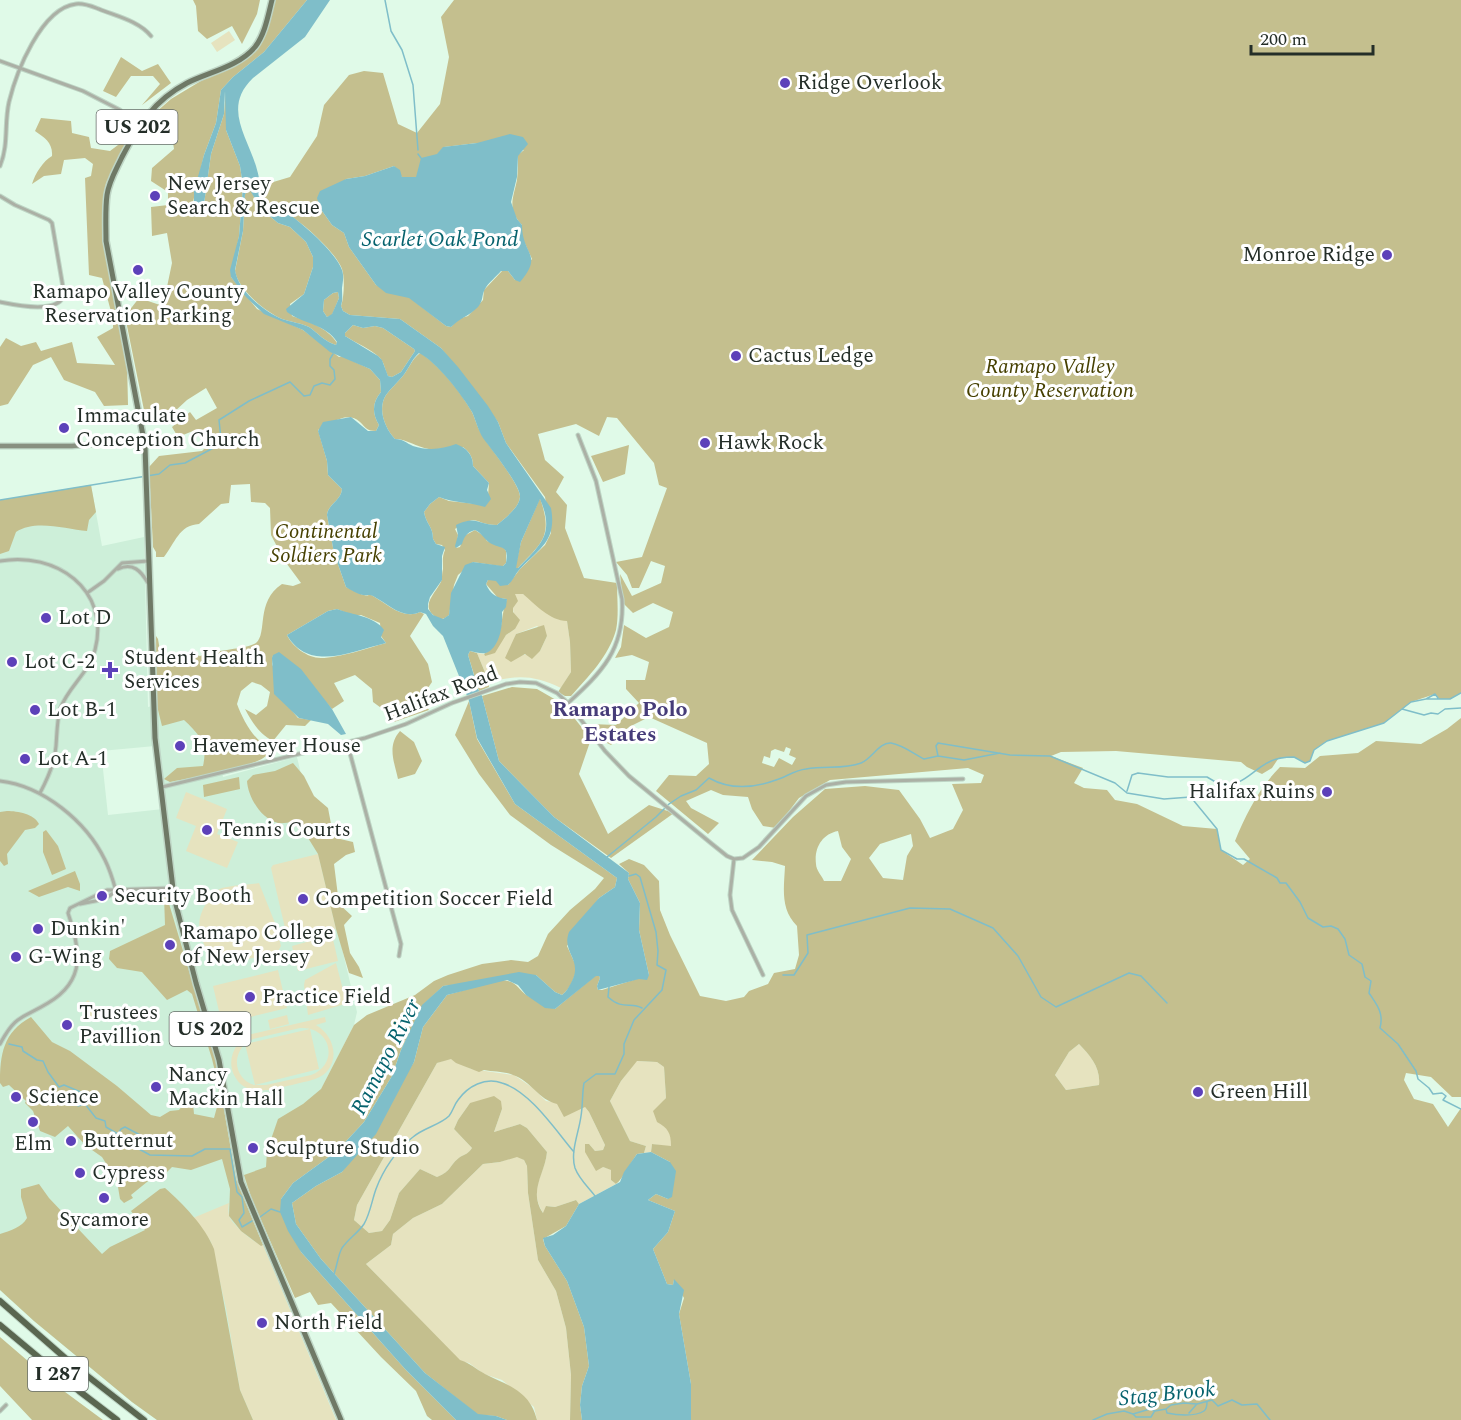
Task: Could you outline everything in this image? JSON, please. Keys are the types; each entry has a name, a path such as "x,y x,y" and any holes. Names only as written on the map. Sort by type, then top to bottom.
{"highway":[{"name":"I 287","path":"0,1301 64,1357 144,1420"},
{"name":"I 287","path":"0,1325 117,1420"}],"main road":[{"name":"US 202","path":"272,0 263,33 249,52 238,60 178,88 146,115 135,131 108,187 105,221 106,241 144,440 153,693 160,788 173,888 196,983 221,1068 241,1182 341,1420"},
{"path":"0,446 57,446 144,440"}],"street":[{"path":"0,165 7,141 9,103 32,43 45,24 72,5 90,5 138,25 151,36"},
{"path":"0,61 79,90 120,110"},
{"path":"0,196 51,223 64,293 60,303 55,305 32,307 0,302"},
{"path":"568,703 593,681 606,665 618,638 622,618 620,590 596,482 578,435"},
{"path":"0,561 26,559 56,566 76,579 87,593 96,616 97,639 92,660 66,696 61,707 54,759 40,794"},
{"path":"87,593 122,563 149,561"},
{"path":"114,571 126,566 136,568 150,588"},
{"name":"Halifax Road","path":"160,788 365,738 406,724 465,698 512,683 528,682 551,689 568,703 593,737 617,764 727,856 734,859"},
{"path":"347,742 400,944 399,956"},
{"path":"763,975 732,910 730,895 734,859 747,856 768,838 806,796 826,785 840,782 963,779"},
{"path":"0,781 17,784 40,794 67,813 89,837 105,861 116,891"},
{"path":"78,905 107,890 173,888"},
{"path":"0,1044 19,1018 55,999 74,976 78,942 68,913 70,908 93,901 103,901 116,891"},
{"path":"0,1411 6,1405"}],"shaded area":[{"path":"229,31 235,40 217,52 211,43"},
{"name":"Ramapo College of New Jersey","path":"91,485 102,546 144,537 148,707 209,692 223,777 297,757 357,1012 354,1025 276,1177 240,1190 336,1420 157,1420 34,1321 0,1290 0,500","holes":["155,746 163,809 108,815 101,751"]},
{"path":"515,594 523,594 567,620 571,672 561,688 526,678 509,678 489,682 477,653 485,656 515,629 513,608","holes":["537,626 547,636 540,651 519,656 514,640 516,634"]},
{"name":"Tennis Courts","path":"186,792 227,809 217,834 238,842 227,868 186,851 196,826 176,818"},
{"name":"Competition Soccer Field","path":"318,854 336,929 288,941 271,868 273,865"},
{"path":"259,883 275,923 281,946 277,953 254,958 211,962 199,926 202,912 208,901 222,888"},
{"path":"332,935 338,961 298,971 292,946"},
{"path":"336,963 345,1004 308,1015 305,980"},
{"name":"Practice Field","path":"278,970 287,1008 222,1024 213,986"},
{"path":"88,1000 98,1012 91,1018 81,1006"},
{"path":"287,1015 289,1024 270,1029 268,1020"},
{"path":"325,1017 326,1022 316,1025 322,1029 331,1042 332,1063 323,1075 312,1080 268,1090 252,1090 239,1082 232,1071 232,1059 238,1044 235,1038","holes":["300,1028 311,1029 325,1039 328,1047 326,1063 311,1075 266,1085 254,1085 243,1078 237,1062 238,1055 245,1044 253,1039"]},
{"path":"310,1029 319,1069 255,1085 245,1044"},
{"path":"1079,1044 1091,1057 1096,1067 1099,1085 1066,1090 1055,1075 1069,1052"},
{"path":"451,1058 471,1069 514,1075 533,1088 546,1101 585,1107 605,1145 603,1150 595,1151 589,1144 603,1167 612,1170 611,1180 616,1184 579,1204 576,1200 555,1207 547,1206 544,1214 539,1205 537,1190 547,1152 527,1128 520,1124 494,1132 502,1109 470,1103 454,1129 472,1148 471,1150 437,1177 420,1169 399,1193 390,1220 382,1231 369,1233 354,1220 357,1205 437,1063"},
{"path":"636,1061 657,1062 664,1067 666,1098 660,1106 671,1136 671,1147 652,1144 651,1152 644,1153 646,1146 630,1141 610,1101"},
{"path":"517,1156 524,1160 527,1166 528,1193 538,1260 556,1291 566,1328 571,1375 570,1420 537,1420 534,1407 502,1380 484,1374 469,1363 460,1361 366,1264 391,1245 393,1234 413,1218 442,1204 483,1164 500,1162"},
{"name":"North Field","path":"229,1203 232,1221 250,1238 263,1245 336,1420 253,1420 240,1390 226,1308 211,1242 193,1218"}],"green space":[{"path":"193,0 260,0 257,14 242,44 232,26 207,39 198,31 196,6"},
{"name":"Continental Soldiers Park","path":"271,0 307,0 264,52 221,90 216,123 204,155 193,202 204,204 211,154 224,114 226,90 226,130 240,166 243,186 239,236 231,277 257,309 303,330 339,357 342,356 370,369 380,380 381,392 374,408 379,425 376,431 369,430 350,417 339,419 318,430 327,461 328,475 342,489 327,515 334,553 346,587 367,596 373,596 401,613 420,612 424,614 410,636 428,664 432,682 421,698 429,710 394,722 388,713 373,702 372,689 355,675 334,683 344,701 332,709 317,692 273,655 272,664 289,707 298,718 311,720 305,726 286,725 273,741 268,738 256,727 245,709 256,715 267,706 270,692 252,682 241,691 237,704 254,735 270,748 268,754 259,760 236,768 170,782 164,779 177,768 203,766 204,752 198,735 184,720 162,726 157,706 156,636 161,657 166,661 187,655 200,656 252,645 259,638 265,608 274,591 282,584 293,586 301,583 284,560 271,535 270,508 265,503 251,502 250,484 231,485 229,503 221,504 199,524 182,531 164,557 156,557 153,547 149,467 159,456 202,451 209,444 206,432 193,431 178,437 172,427 190,412 196,420 217,408 206,388 174,412 146,420 125,316 139,298 163,306 172,263 167,233 152,236 151,207 168,205 168,192 151,181 152,168 174,149 172,136 147,120 171,99 224,67 258,42","holes":["337,609 354,616 361,615 380,623 381,636 386,643 345,655 321,658 301,651 287,635 328,611"]},
{"name":"Ramapo Valley County Reservation","path":"454,0 1461,0 1461,693 1450,699 1439,699 1435,694 1411,702 1384,723 1327,741 1314,750 1310,761 1305,763 1292,757 1285,757 1278,759 1272,768 1262,774 1241,762 1116,751 1061,752 1051,756 1083,768 1074,783 1084,788 1107,790 1115,800 1137,804 1183,826 1217,829 1221,850 1243,865 1250,859 1235,841 1254,802 1280,767 1305,768 1320,756 1358,753 1376,741 1421,744 1461,718 1461,1097 1452,1097 1431,1077 1406,1073 1404,1080 1414,1099 1433,1104 1448,1127 1461,1108 1461,1420 691,1420 691,1384 679,1314 684,1298 674,1280 673,1285 667,1284 653,1249 668,1232 675,1211 648,1200 656,1194 668,1199 670,1162 651,1152 652,1144 671,1146 668,1131 657,1122 653,1111 666,1098 664,1067 657,1062 637,1061 621,1081 610,1101 630,1141 646,1146 644,1153 637,1154 616,1184 611,1180 611,1170 603,1167 596,1171 585,1152 585,1144 589,1144 595,1151 603,1150 605,1145 585,1107 564,1117 557,1104 545,1099 513,1075 484,1070 479,1072 451,1059 437,1063 357,1205 354,1220 369,1233 382,1231 390,1220 399,1193 420,1169 437,1177 472,1148 454,1129 470,1103 494,1096 501,1101 502,1109 494,1132 520,1124 527,1128 547,1152 537,1190 539,1205 543,1213 546,1206 555,1207 576,1200 579,1204 566,1226 543,1239 567,1281 584,1327 589,1366 582,1386 580,1405 582,1420 570,1420 571,1375 566,1328 556,1291 538,1260 528,1193 527,1166 524,1160 517,1157 483,1164 442,1204 413,1218 393,1234 391,1245 366,1264 460,1360 510,1386 524,1396 534,1410 537,1420 507,1420 496,1416 478,1415 425,1373 321,1259 296,1224 292,1203 316,1186 342,1172 414,1062 423,1027 447,995 506,980 528,996 555,1009 595,976 600,978 598,990 602,990 649,975 639,930 640,903 628,879 629,873 619,864 629,859 644,865 659,881 660,910 700,996 726,1001 744,997 749,991 768,984 774,973 795,969 799,955 797,926 785,905 785,866 752,860 793,817 825,789 865,786 899,790 920,819 930,838 953,829 963,810 952,784 981,783 984,775 968,768 830,780 799,798 776,828 763,826 752,809 748,797 723,795 711,790 686,801 691,808 719,823 708,834 656,791 669,775 696,776 709,764 707,743 649,717 629,727 611,745 605,742 591,724 616,725 639,703 626,689 626,680 645,680 649,662 632,655 615,658 621,647 624,625 646,638 669,627 673,612 653,603 633,613 623,603 620,574 632,596 661,583 665,566 651,561 639,588 632,588 627,575 616,562 642,557 667,488 659,485 654,463 617,418 607,417 599,436 576,424 538,434 545,460 564,477 556,492 567,505 565,528 584,578 617,583 618,612 613,640 597,666 571,696 565,696 558,692 571,672 567,621 549,615 523,594 515,594 518,601 513,612 520,620 515,629 506,635 495,653 485,656 484,654 491,649 498,636 507,599 498,598 486,584 488,580 493,579 508,585 520,569 545,545 551,533 545,497 506,443 498,422 441,348 400,319 350,315 343,311 341,306 344,277 337,260 320,240 298,221 266,202 260,186 290,177 317,136 324,105 349,75 364,71 383,73 398,124 417,133 440,104 449,57 441,17","holes":["477,143 524,150 518,155 517,180 512,204 514,214 522,225 522,237 532,259 515,280 508,271 502,271 484,290 483,300 468,316 458,319 451,327 446,326 409,297 376,285 349,247 344,233 332,225 320,208 346,179 365,176 394,166 402,177 417,177 444,147","786,747 791,749 789,755 796,758 792,765 779,758 774,767 762,763 764,756 770,758 771,751 775,749 784,752","838,831 842,847 851,859 841,881 824,881 816,866 818,847 823,839","911,834 913,846 907,856 903,880 883,878 869,858 880,844","1079,1044 1091,1057 1096,1067 1099,1085 1066,1090 1055,1075 1069,1052"]},
{"path":"121,57 142,71 158,64 171,83 142,105 160,84 153,76 131,76 116,97 103,91"},
{"path":"41,118 71,121 72,133 89,137 91,148 110,151 122,142 122,129 119,122 130,118 140,120 106,183 104,197 106,248 127,362 128,405 104,406 95,392 64,380 51,357 33,365 8,404 0,406 0,347 6,338 21,346 36,342 41,351 72,342 77,363 115,365 97,337 113,328 113,319 102,278 89,275 85,178 91,176 93,164 85,158 64,160 61,174 44,176 32,184 40,168 52,156 50,144 35,131"},
{"path":"250,189 260,208 278,223 290,227 306,242 313,257 313,267 304,294 290,304 292,316 323,329 333,338 336,345 303,324 282,319 268,311 253,299 237,278 235,271 243,231 245,194"},
{"path":"338,292 339,298 332,315 327,317 323,311 324,300"},
{"path":"353,325 363,328 375,326 383,328 415,351 401,372 392,377 388,376 380,358 345,336"},
{"path":"420,353 442,371 462,397 472,412 482,435 516,485 520,497 514,509 497,525 473,520 455,529 458,535 456,548 460,547 464,536 475,530 487,541 504,548 506,563 499,566 473,562 458,575 449,615 441,619 431,612 429,603 442,579 445,550 433,539 424,512 439,497 449,501 476,504 488,496 489,483 473,466 471,455 463,447 424,448 395,439 388,429 383,418 383,400"},
{"path":"629,445 625,474 603,482 591,456"},
{"path":"91,485 96,512 89,520 87,531 41,525 24,528 16,532 9,551 0,554 0,500"},
{"path":"540,498 546,521 543,538 534,551 518,568 515,568 521,542"},
{"path":"544,625 547,636 540,651 532,659 525,654 511,662 505,658 516,634"},
{"path":"470,651 477,653 489,682 489,687 479,691 468,655"},
{"path":"512,687 537,689 563,704 591,739 579,774 608,834 649,805 674,813 611,858 554,817 499,761 482,696"},
{"path":"469,701 477,739 515,804 617,878 615,887 599,898 567,946 577,968 570,986 562,995 555,992 536,975 443,986 423,1005 401,1050 392,1076 364,1122 337,1151 293,1183 281,1199 301,1252 405,1369 456,1420 432,1420 427,1416 416,1391 331,1303 318,1305 310,1292 295,1298 251,1197 244,1175 266,1167 267,1151 278,1119 303,1104 321,1089 354,1025 367,1015 415,995 434,981 448,975 482,964 511,960 528,962 538,956 548,934 604,878 551,845 510,815 479,774 455,735"},
{"path":"400,731 414,742 422,761 415,774 398,779 393,760 393,748"},
{"path":"293,763 304,776 314,796 328,808 336,838 353,842 355,852 346,855 334,864 339,904 352,916 344,925 350,953 363,978 349,973 318,854 305,833 293,822 272,821 261,812 250,794 247,781 253,775 275,771"},
{"path":"239,777 240,789 204,797 203,785"},
{"path":"0,812 30,815 39,824 35,828 25,830 7,854 8,864 4,866 0,861"},
{"path":"46,830 58,846 66,869 52,875 43,852 43,832"},
{"path":"75,871 80,891 68,887 39,897 28,891"},
{"path":"164,896 167,897 215,1058 236,1179 263,1245 261,1246 241,1231 229,1216 230,1189 222,1159 191,1170 172,1167 160,1179 158,1173 131,1195 133,1198 124,1203 120,1199 117,1181 102,1157 85,1145 68,1126 55,1137 40,1131 33,1111 25,1103 26,1101 9,1085 3,1087 0,1083 2,1054 5,1045 14,1030 31,1017 52,1042 70,1051 151,1115 160,1117 170,1111 179,1110 183,1105 193,1103 194,1114 214,1118 219,1088 192,994 187,990 167,1000 142,972 117,968 109,959 110,951 165,925"},
{"path":"39,1184 49,1198 102,1254 110,1247 145,1230 131,1211 160,1189 165,1188 186,1208 205,1232 214,1249 240,1390 253,1420 157,1420 34,1321 0,1290 0,1234 25,1221 27,1218 21,1189"},
{"path":"0,1337 57,1386 103,1420 32,1420 0,1386"}],"water":[{"path":"307,0 330,0 305,37 253,78 239,99 240,121 256,166 263,199 298,221 325,246 338,262 343,274 341,306 343,311 350,315 400,319 441,348 488,406 498,422 506,443 551,508 552,528 540,549 508,585 500,586 496,581 488,580 486,584 492,593 507,599 506,607 502,612 500,635 491,650 486,653 470,651 468,655 482,696 499,761 554,817 629,873 628,879 640,903 639,930 649,975 647,980 639,979 598,990 600,978 596,976 555,1009 545,1008 526,995 518,985 507,980 447,995 423,1027 414,1062 376,1134 342,1172 316,1186 292,1203 296,1224 321,1259 425,1373 478,1414 507,1420 456,1420 405,1369 301,1252 280,1212 281,1199 293,1183 337,1151 364,1122 392,1076 401,1050 422,1005 443,986 519,972 536,975 555,992 564,994 571,983 575,968 568,946 569,932 599,898 615,887 617,878 515,804 477,738 469,701 443,636 426,614 402,613 373,596 359,594 346,587 334,553 327,515 342,489 328,475 327,461 318,431 323,422 351,417 368,431 376,431 379,425 374,408 381,392 380,380 370,369 330,352 303,330 264,314 246,297 231,277 230,270 239,236 243,186 240,166 226,130 225,91 224,114 211,154 204,204 202,208 194,206 194,191 216,123 221,90 264,52","holes":["250,190 260,208 278,223 290,227 306,242 313,257 313,267 304,294 286,309 293,316 327,331 337,342 336,345 303,324 282,319 267,311 246,293 241,285 235,270 243,231 245,194","338,292 339,298 332,314 327,317 323,311 324,300","353,325 363,328 375,326 383,328 415,351 401,372 392,377 388,376 382,360 345,336","419,353 426,357 456,388 472,412 483,438 516,485 520,497 514,509 497,525 473,521 456,525 458,535 456,548 462,544 468,533 475,530 490,543 504,548 507,557 503,566 473,562 465,565 451,593 449,615 443,619 433,615 428,609 428,604 442,580 442,556 445,547 436,544 424,512 439,497 485,507 491,499 487,490 489,483 473,466 469,452 456,444 435,449 419,448 403,440 395,439 388,429 383,418 383,400","540,499 546,530 539,545 516,568 521,542"]},
{"name":"Scarlet Oak Pond","path":"510,134 523,137 528,144 518,156 517,177 511,202 517,219 522,225 525,243 530,254 530,266 520,282 515,280 508,271 501,271 486,287 478,307 451,327 446,326 409,298 386,293 376,285 349,247 344,233 332,225 320,208 317,198 320,191 346,179 365,176 394,166 400,170 402,177 416,177 421,158 437,154 443,147 477,143"},
{"path":"337,609 363,616 380,625 384,630 381,637 386,643 346,654 319,656 296,647 287,635 328,611"},
{"path":"279,652 301,669 332,709 346,734 341,735 328,724 299,718 274,694 272,658"},
{"path":"651,1152 670,1162 676,1171 672,1197 668,1199 656,1194 648,1200 675,1211 668,1232 653,1249 667,1284 673,1285 674,1279 684,1290 679,1314 691,1384 691,1420 582,1420 580,1405 582,1386 589,1366 584,1327 567,1281 545,1246 543,1238 553,1235 566,1226 579,1204 620,1182 637,1154"}],"waterway":[{"path":"385,0 391,31 402,50 413,85 418,150"},
{"path":"418,154 421,158"},
{"path":"0,500 159,474 170,465 185,463 219,445 221,439 219,420 249,401 290,382 304,396 310,395 314,386 322,383 330,385 335,379 334,370 330,366 333,354"},
{"path":"938,756 936,746 938,743 1010,755 1050,756 1115,783 1127,793 1164,799 1204,796 1220,784 1228,785 1241,781 1263,765 1275,760 1294,757 1305,763 1310,761 1314,750 1327,741 1384,723 1411,702 1426,699 1450,699 1461,693"},
{"path":"1426,699 1435,694 1438,698"},
{"path":"1402,709 1424,715 1438,714 1445,709 1461,708"},
{"path":"607,857 669,804 696,790 709,778 734,786 759,785 802,770 861,763 887,743 895,744 924,759 938,756 964,760 1000,753"},
{"path":"1127,791 1132,775 1138,773 1168,777 1207,777 1219,784"},
{"path":"1195,797 1194,801 1217,829 1221,850 1237,859 1244,859 1277,878 1280,883 1286,883 1308,918 1323,927 1331,926 1338,929 1345,939 1349,955 1362,964 1365,977 1371,981 1369,993 1380,1013 1380,1028 1398,1044 1416,1071 1418,1079 1433,1094 1442,1093 1446,1096 1443,1100 1461,1109"},
{"path":"595,1196 579,1176 574,1162 584,1083 596,1074 615,1074 624,1054 624,1044 634,1020 662,990 666,970 657,965 656,932 640,877 636,874 629,876"},
{"path":"783,975 794,975 808,953 807,935 910,908 950,909 993,928 1018,956 1041,997 1056,1007 1129,973 1141,976 1167,1003"},
{"path":"609,987 608,997 613,1001 642,1008"},
{"path":"9,1044 22,1047 23,1051 43,1061 59,1087 64,1085 83,1093 78,1106 85,1104 96,1118 105,1121 106,1127 118,1134 125,1127 142,1136 139,1149 150,1155 192,1156 205,1149 230,1149 237,1192 242,1197 244,1213 239,1220 242,1227 252,1221"},
{"path":"334,1274 342,1248 364,1224 379,1182 396,1154 417,1134 449,1116 462,1095 477,1084 496,1081 523,1094 574,1152"},
{"path":"260,1217 271,1209 280,1212"},
{"name":"Stag Brook","path":"1093,1420 1107,1414 1124,1411 1133,1414 1150,1409 1155,1411 1166,1409 1171,1405 1197,1404 1212,1400 1218,1406 1232,1400 1242,1405 1257,1404 1270,1420"},
{"path":"1166,1409 1167,1413 1171,1414 1196,1414 1205,1410 1207,1402"},
{"path":"1189,1413 1196,1405"},
{"path":"1133,1414 1136,1417 1151,1417 1154,1412"}],"place":[{"name":"Ridge Overlook","path":"785,83"},
{"name":"New Jersey Search & Rescue","path":"155,196"},
{"name":"Monroe Ridge","path":"1387,255"},
{"name":"Ramapo Valley County Reservation Parking","path":"138,270"},
{"name":"Cactus Ledge","path":"736,356"},
{"name":"Immaculate Conception Church","path":"64,428"},
{"name":"Hawk Rock","path":"705,443"},
{"name":"Lot D","path":"46,618"},
{"name":"Lot C-2","path":"12,662"},
{"name":"Student Health Services","path":"110,670"},
{"name":"Lot B-1","path":"35,710"},
{"name":"Havemeyer House","path":"180,746"},
{"name":"Lot A-1","path":"25,759"},
{"name":"Halifax Ruins","path":"1327,792"},
{"name":"Tennis Courts","path":"207,830"},
{"name":"Security Booth","path":"102,896"},
{"name":"Competition Soccer Field","path":"303,899"},
{"name":"Dunkin'","path":"38,929"},
{"name":"Ramapo College of New Jersey","path":"170,945"},
{"name":"G-Wing","path":"16,957"},
{"name":"Practice Field","path":"250,997"},
{"name":"Trustees Pavillion","path":"67,1025"},
{"name":"Nancy Mackin Hall","path":"156,1087"},
{"name":"Green Hill","path":"1198,1092"},
{"name":"Science","path":"16,1097"},
{"name":"Elm","path":"33,1122"},
{"name":"Butternut","path":"71,1141"},
{"name":"Sculpture Studio","path":"253,1148"},
{"name":"Cypress","path":"80,1173"},
{"name":"Sycamore","path":"104,1198"},
{"name":"North Field","path":"262,1323"}],"district":[{"name":"Ramapo Polo Estates","path":"620,722"}],"water label":[{"name":"Ramapo River","path":"386,1057"}]}
